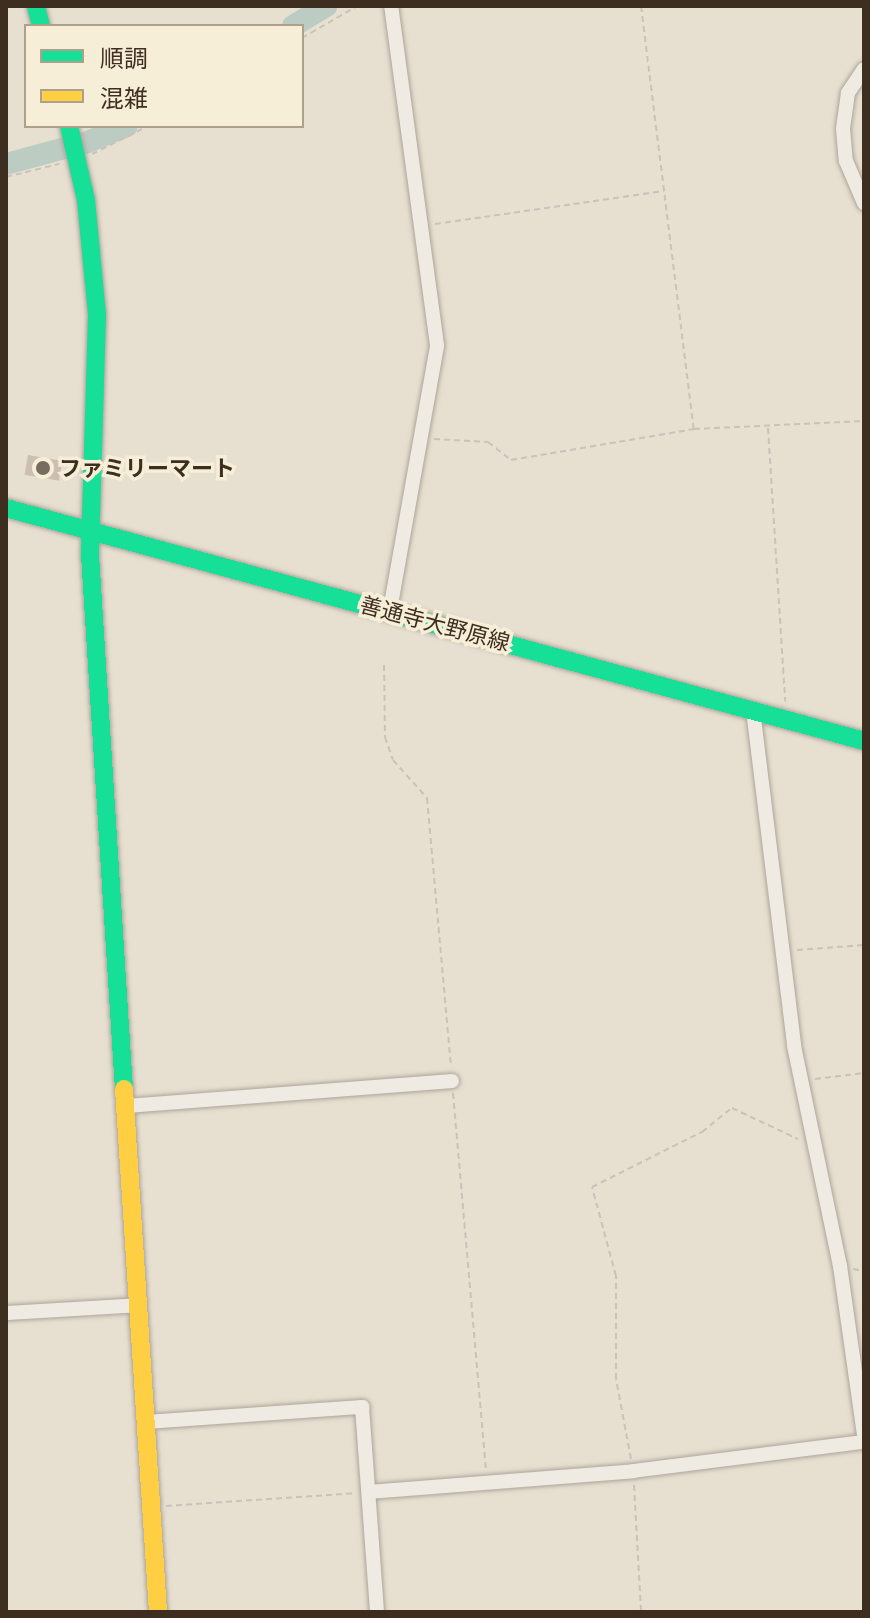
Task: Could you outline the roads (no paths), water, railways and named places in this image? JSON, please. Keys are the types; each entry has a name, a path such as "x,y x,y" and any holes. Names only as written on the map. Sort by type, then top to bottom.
{"street":[{"path":"390,610 437,345 391,6"},
{"path":"864,69 848,93 843,129 846,161 862,188 864,203"},
{"path":"69,128 86,200 97,315 90,529 158,1612"},
{"name":"善通寺大野原線","path":"6,508 864,741"},
{"path":"753,710 802,1081 840,1266 864,1435"},
{"path":"127,1106 452,1081"},
{"path":"6,1313 139,1305"},
{"path":"146,1422 362,1407 377,1612"},
{"path":"369,1492 487,1478 633,1471 864,1442"}],"waterway":[{"path":"296,24 326,6"},
{"path":"85,143 122,128"},
{"path":"6,164 65,148"}],"place":[{"name":"ファミリーマート","path":"43,468"}]}
